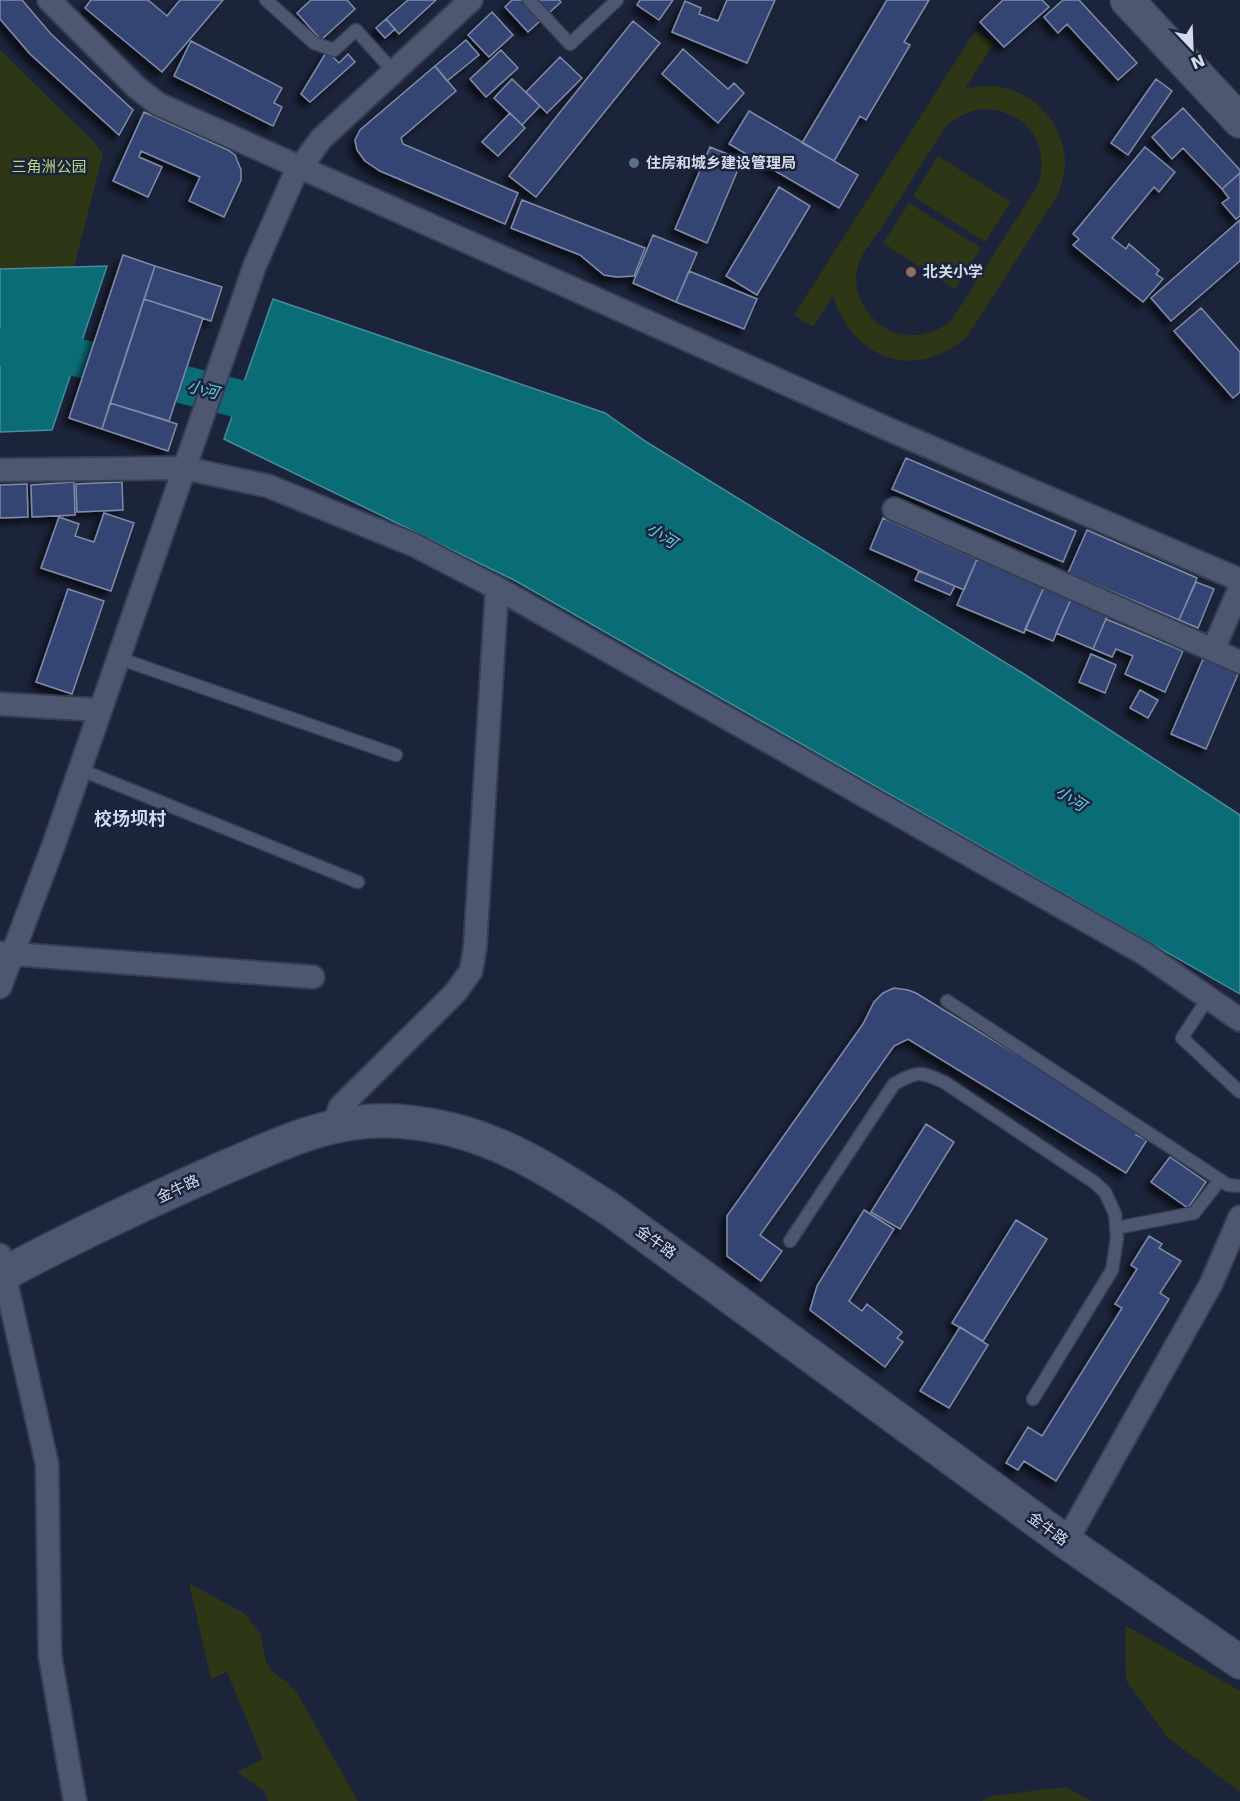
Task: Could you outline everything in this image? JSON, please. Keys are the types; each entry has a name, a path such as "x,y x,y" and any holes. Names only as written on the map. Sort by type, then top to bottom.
{"main road":[{"path":"1126,0 1240,122"},
{"path":"1148,0 1240,99"},
{"name":"金牛路","path":"1,1268 267,1149 333,1127 355,1122 380,1121 432,1126 486,1140 524,1156 611,1210 1066,1542 1240,1662"}],"street":[{"path":"50,0 136,87 158,104 888,429 1240,580"},
{"path":"0,987 6,954 80,769 255,265 294,176 321,140 471,0"},
{"path":"0,470 187,461 268,486 414,545 497,588 1145,954 1240,1020"},
{"path":"894,509 1240,662"},
{"path":"333,1127 340,1107 455,993 471,972 475,948 497,588"},
{"path":"1213,650 1240,588"},
{"path":"0,704 100,710"},
{"path":"6,954 314,977"},
{"path":"1066,1542 1211,1284 1240,1217"},
{"path":"1,1268 47,1464 50,1656 75,1801"}],"lane":[{"path":"266,0 314,43 334,50 356,30 394,72"},
{"path":"529,0 570,44 617,0"},
{"path":"118,658 396,755"},
{"path":"80,769 358,882"},
{"path":"1208,998 1182,1038 1240,1092"},
{"path":"947,1001 1220,1180 1228,1185 1240,1186"},
{"path":"790,1241 894,1084 916,1073 924,1073 944,1082 1094,1182 1109,1199 1114,1214 1117,1238 1112,1270 1033,1399"},
{"path":"1116,1228 1194,1213 1220,1180"}],"green space":[{"path":"975,31 994,43 965,89 993,86 1021,94 1034,102 1053,123 1060,136 1065,165 1059,193 967,337 947,351 927,359 907,361 888,357 871,349 855,336 843,318 833,296 813,327 794,315","holes":["975,110 996,110 1022,121 1031,131 1041,155 1038,185 951,321 922,334 907,335 891,331 874,320 862,303 856,283 861,258 945,127"]},
{"name":"三角洲公园","path":"0,50 93,141 103,154 74,267 0,269"},
{"path":"938,156 1011,202 985,242 913,196"},
{"path":"909,203 981,248 955,289 883,243"},
{"path":"189,1583 245,1614 260,1633 266,1662 275,1674 297,1693 358,1801 268,1801 264,1791 237,1772 263,1759 227,1672 211,1679"},
{"path":"1125,1625 1240,1691 1240,1792 1167,1737 1126,1680"},
{"path":"1065,1787 1092,1801 982,1801 991,1796"}],"water":[{"path":"107,266 52,430 0,432 0,269"},
{"path":"273,299 605,413 648,443 1024,674 1240,815 1240,994 514,580 224,439"}],"building":[{"path":"0,0 22,0 51,34 133,110 119,135 30,54 0,19"},
{"path":"91,0 148,0 167,16 180,0 223,0 162,72 85,8"},
{"path":"311,0 347,0 355,9 321,40 297,13"},
{"path":"408,0 436,0 399,34 386,19"},
{"path":"512,0 559,0 561,2 528,32 505,7"},
{"path":"640,0 673,0 659,20 637,5"},
{"path":"727,0 775,0 747,63 672,32 685,1 701,8 699,14 718,21"},
{"path":"887,0 929,0 904,42 910,45 866,120 860,116 834,161 802,143"},
{"path":"1003,0 1042,0 1049,7 1004,47 980,22"},
{"path":"1063,0 1079,0 1137,63 1118,80 1067,24 1058,33 1044,17"},
{"path":"492,12 513,35 489,57 468,35"},
{"path":"386,19 395,29 385,38 376,28"},
{"path":"633,21 660,43 536,197 509,176"},
{"path":"466,40 479,55 447,81 435,66"},
{"path":"191,41 282,88 274,103 282,107 273,126 174,76"},
{"path":"683,49 728,89 734,83 744,93 718,123 662,74"},
{"path":"501,50 518,68 486,97 470,79"},
{"path":"327,51 339,63 348,54 355,62 310,102 301,94"},
{"path":"560,57 582,78 547,113 526,92"},
{"path":"435,66 456,91 401,138 403,144 518,193 505,224 380,171 365,161 357,150 355,140 360,130"},
{"path":"512,79 540,106 522,125 494,98"},
{"path":"1156,79 1172,91 1128,155 1111,143"},
{"path":"1183,108 1240,170 1240,173 1222,189 1183,148 1172,159 1152,137"},
{"path":"749,111 858,175 839,208 729,144"},
{"path":"144,112 235,155 241,170 241,180 224,217 189,201 200,177 141,151 139,157 162,167 148,197 113,181"},
{"path":"510,113 525,128 498,156 482,142"},
{"path":"710,147 742,160 707,243 675,229"},
{"path":"1145,147 1175,172 1159,192 1154,187 1112,238 1126,249 1129,244 1159,270 1156,274 1163,279 1143,302 1073,245 1079,239 1073,234"},
{"path":"1240,173 1240,216 1236,219 1222,203 1229,198 1222,189"},
{"path":"779,187 810,206 757,295 726,276"},
{"path":"522,200 645,248 634,276 604,275 580,255 511,228"},
{"path":"1240,220 1240,261 1171,321 1151,298"},
{"path":"653,235 697,253 676,302 633,283"},
{"path":"123,255 155,266 102,429 69,418"},
{"path":"155,266 222,287 211,321 144,299"},
{"path":"689,271 757,299 744,329 676,302"},
{"path":"144,299 203,318 169,421 110,403"},
{"path":"1201,308 1240,352 1240,392 1233,398 1174,331"},
{"path":"110,403 177,424 168,451 102,429"},
{"path":"906,458 1076,531 1063,562 892,489"},
{"path":"74,482 75,515 32,517 31,485"},
{"path":"122,482 123,510 77,512 76,484"},
{"path":"27,484 28,517 0,518 0,485"},
{"path":"104,513 134,523 111,591 41,568 59,517 79,524 75,536 94,542"},
{"path":"883,518 977,559 964,590 870,549"},
{"path":"1087,530 1197,578 1179,620 1068,573"},
{"path":"977,559 1044,587 1024,633 957,605"},
{"path":"919,571 955,586 950,595 915,580"},
{"path":"1196,582 1214,589 1198,628 1179,620"},
{"path":"1044,587 1071,599 1053,641 1025,629"},
{"path":"68,589 104,601 72,694 36,682"},
{"path":"1071,599 1108,614 1093,649 1056,633"},
{"path":"1106,619 1183,651 1165,692 1125,674 1133,656 1116,649 1112,657 1093,649"},
{"path":"1091,654 1116,665 1105,693 1079,682"},
{"path":"1203,659 1238,674 1206,749 1171,734"},
{"path":"1140,690 1158,700 1148,718 1130,708"},
{"path":"894,988 916,993 1139,1130 1136,1135 1147,1140 1126,1173 908,1039 894,1046 760,1235 782,1251 761,1281 727,1256 727,1216 863,1024 874,1002 883,993"},
{"path":"926,1124 954,1142 900,1229 871,1212"},
{"path":"1170,1157 1206,1182 1188,1208 1151,1182"},
{"path":"864,1210 894,1229 849,1301 862,1311 867,1304 902,1332 897,1338 903,1342 885,1367 810,1310 817,1286"},
{"path":"1016,1220 1047,1239 983,1341 952,1323"},
{"path":"1149,1236 1162,1244 1159,1248 1181,1261 1160,1293 1169,1299 1056,1481 1024,1461 1018,1470 1006,1463 1028,1427 1042,1436 1122,1308 1115,1304 1137,1269 1131,1265"},
{"path":"960,1327 988,1345 949,1408 920,1391"}],"waterway":[{"name":"小河","path":"0,347 28,345 287,411"}],"place":[{"name":"住房和城乡建设管理局","path":"634,163"},
{"name":"北关小学","path":"911,272"}],"district":[{"name":"校场坝村","path":"130,819"}]}
